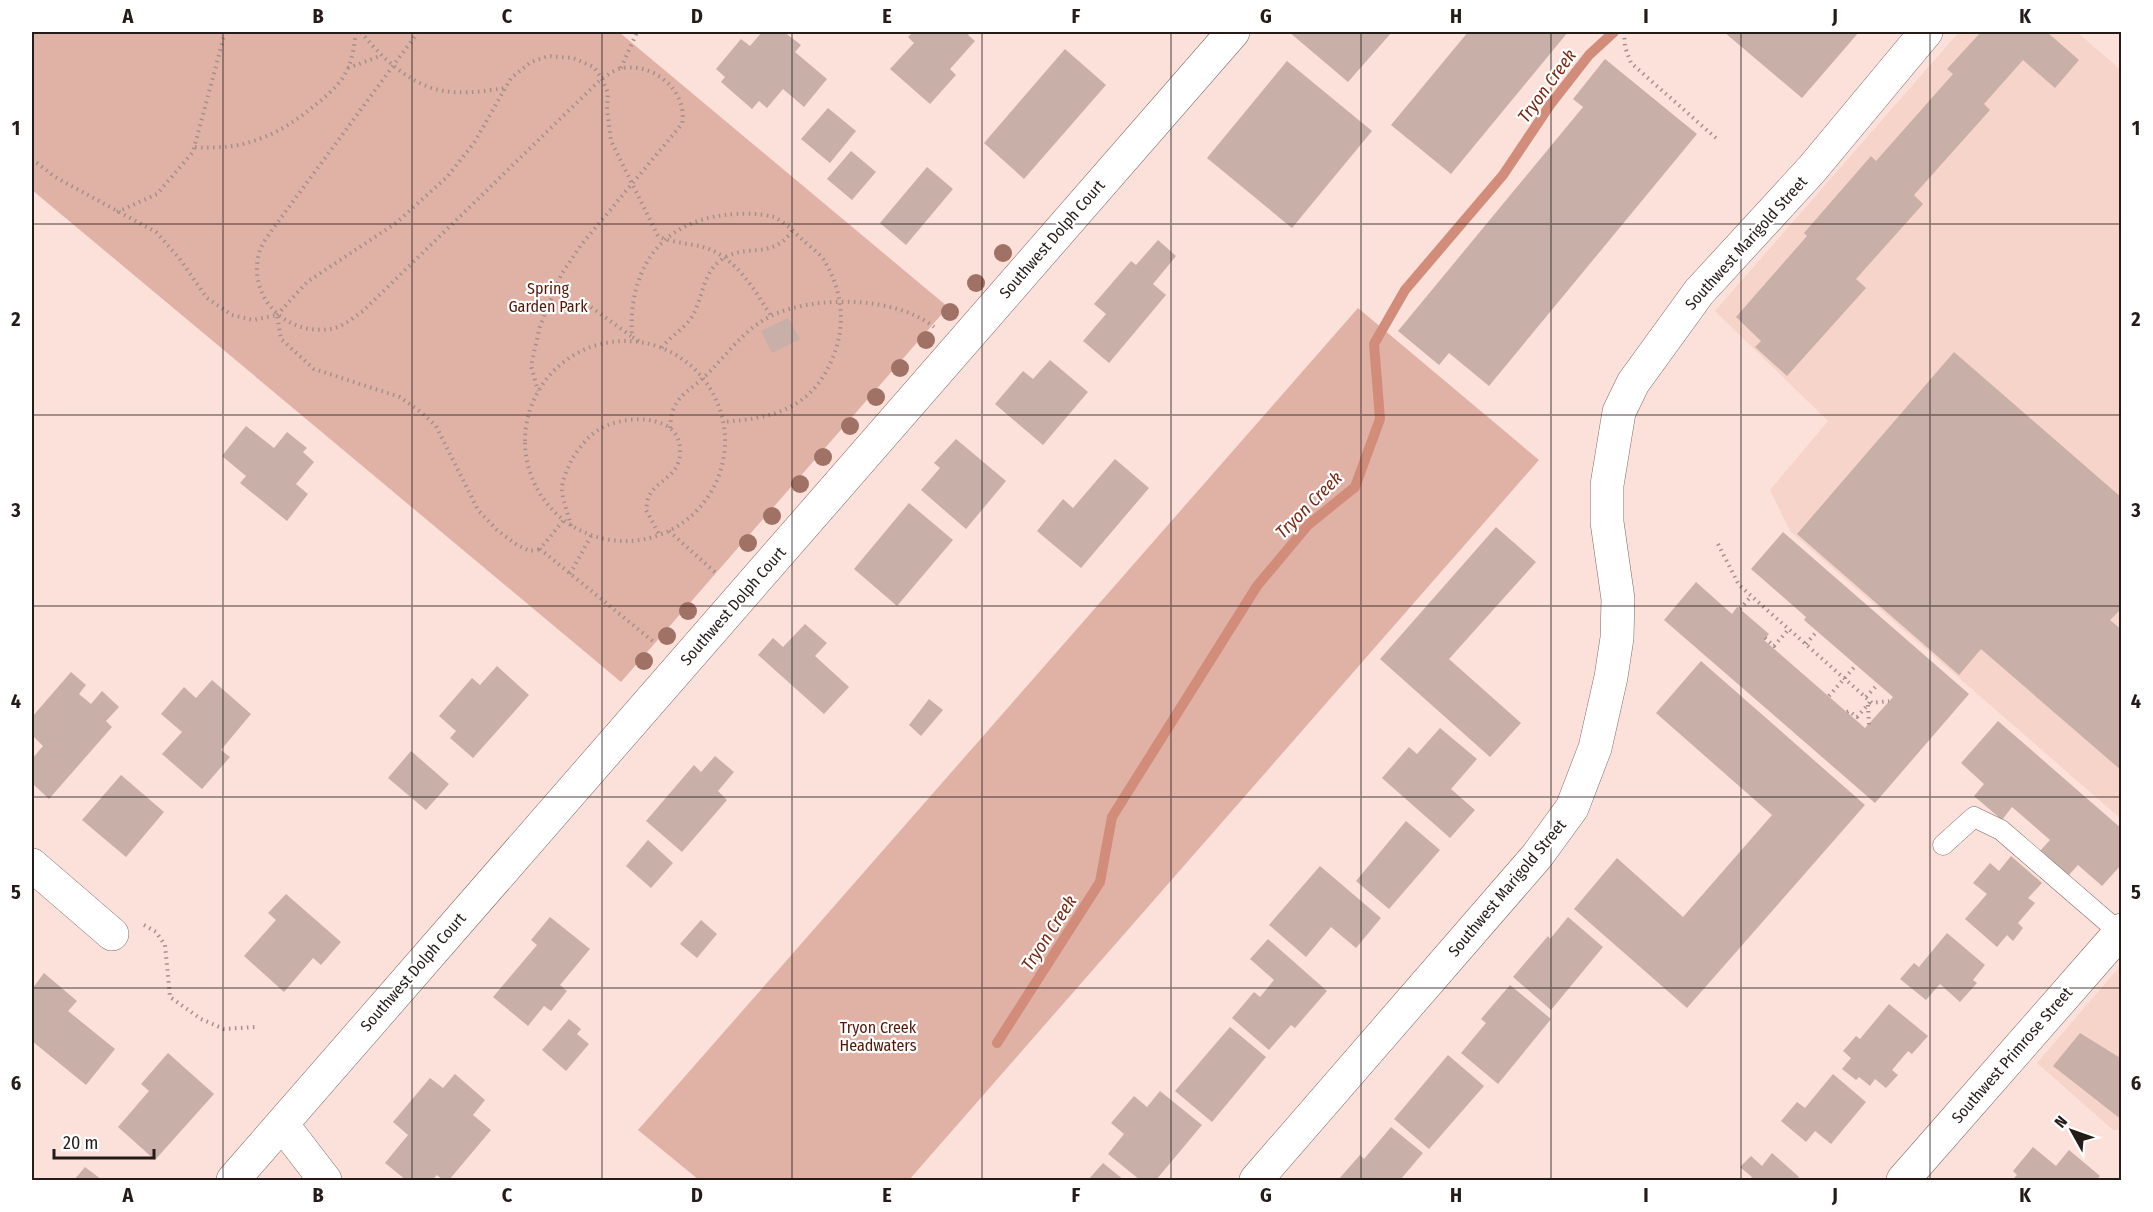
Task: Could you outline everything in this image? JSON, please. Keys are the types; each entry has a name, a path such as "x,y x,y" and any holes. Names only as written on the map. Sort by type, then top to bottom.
{"street":[{"name":"Southwest Dolph Court","path":"233,1180 1233,32"},
{"name":"Southwest Marigold Street","path":"1256,1180 1537,856 1572,808 1594,748 1617,638 1618,599 1607,522 1606,485 1619,412 1633,383 1699,292 1812,169 1926,32"},
{"path":"32,865 112,934"},
{"name":"Southwest Primrose Street","path":"1903,1180 2120,931"},
{"path":"282,1124 325,1180"}],"lane":[{"path":"1943,845 1974,817 2001,830 2120,931"}],"path":[{"path":"117,213 157,194 174,177 195,147 225,32"},
{"path":"195,147 219,149 267,138 292,124 324,98 346,74 356,32"},
{"path":"361,32 380,56 414,80 439,90 479,92 506,88"},
{"path":"418,32 272,230 260,250 258,271 262,292 277,315 281,339 314,369 400,397 436,426 478,510 497,530 517,545 530,551 541,549 563,521"},
{"path":"621,68 637,32"},
{"path":"1624,32 1625,47 1631,63 1717,139"},
{"path":"348,68 380,56"},
{"path":"32,159 55,177 117,213 156,232 179,258 207,298 232,315 253,320 277,315 307,282 396,223 447,177 474,143 512,78 531,62 548,56 573,58 594,67 602,79 608,93 607,109 611,141 658,236 666,240 706,248 726,258 754,290 771,316"},
{"path":"277,315 294,325 319,328 335,328 349,321 602,79 621,68 642,68 660,75 672,88 684,113 682,124 581,245 550,296 531,366 538,392"},
{"path":"632,337 631,300 640,271 675,231 703,218 738,214 775,218 825,261 841,302 840,342 825,376 812,392 785,411 764,418 723,422"},
{"path":"662,348 670,336 692,317 704,281 726,258 748,251 773,249 792,231"},
{"path":"670,428 676,401 703,378 734,344 771,316 798,308 841,302 886,307 924,320"},
{"path":"591,307 640,342 677,355 703,378 712,391 723,422 724,459 714,485 699,509 660,536 626,542 591,536 571,526 543,500 530,475 525,447 527,418 538,392 550,375 565,361 590,347 606,343 640,342"},
{"path":"571,526 562,488 567,470 580,447 607,426 637,418 655,420 670,428 679,440 681,454 674,472 649,496 646,510 660,536"},
{"path":"669,531 742,595"},
{"path":"570,574 591,536"},
{"path":"1718,544 1738,585 1866,697 1870,703 1869,724"},
{"path":"541,549 681,665"},
{"path":"1740,609 1752,596"},
{"path":"1765,638 1774,646 1789,629"},
{"path":"1806,644 1817,632"},
{"path":"1828,696 1856,665"},
{"path":"1866,697 1878,684"},
{"path":"1847,712 1857,717 1870,703 1889,701"},
{"path":"112,934 141,924 156,932 165,945 170,998 201,1019 224,1029 255,1027"}],"shaded area":[{"path":"1959,32 2077,32 2121,70 2121,819 1790,531 1770,490 1828,421 1715,311"},
{"path":"2121,965 2121,1130 2113,1130 2037,1063"}],"green space":[{"name":"Spring Garden Park","path":"32,32 619,32 948,307 621,682 32,190"},
{"name":"Tryon Creek Headwaters","path":"1358,308 1539,460 909,1180 699,1180 638,1130"}],"building":[{"path":"762,32 784,32 801,45 795,52 827,79 804,107 783,89 767,108 759,101 752,109 721,82 725,77 716,69 741,39 750,46"},
{"path":"913,32 971,32 968,35 975,41 950,69 956,75 930,104 890,69 914,43 908,37"},
{"path":"1289,32 1392,32 1348,82"},
{"path":"1468,32 1568,32 1451,174 1391,125"},
{"path":"1724,32 1859,32 1802,98"},
{"path":"1981,32 2047,32 2079,60 2055,88 2023,60 1984,104 1990,110 1914,195 1923,204 1856,279 1866,288 1787,376 1755,347 1761,341 1736,317 1807,236 1804,233 1871,156 1876,161 1953,74 1947,69"},
{"path":"1065,49 1106,85 1024,179 984,143"},
{"path":"1605,59 1697,134 1489,386 1449,353 1439,365 1398,331 1583,107 1573,99"},
{"path":"1287,61 1372,131 1292,228 1207,158"},
{"path":"828,108 856,131 830,163 801,139"},
{"path":"851,151 876,172 852,200 827,179"},
{"path":"927,167 953,189 906,245 880,223"},
{"path":"1158,240 1176,256 1153,284 1166,295 1109,363 1083,341 1106,314 1094,304 1131,261 1136,265"},
{"path":"788,318 800,339 772,353 761,331"},
{"path":"1954,352 2122,498 2122,608 2110,620 2122,630 2122,771 1981,649 1959,675 1797,534"},
{"path":"1050,360 1088,392 1043,445 995,404 1023,371 1033,379"},
{"path":"246,426 274,448 287,432 307,448 303,452 314,462 296,484 308,494 287,521 240,483 246,476 222,456"},
{"path":"956,439 1006,481 966,529 921,490 940,468 934,463"},
{"path":"1115,459 1149,488 1081,568 1037,531 1063,499 1073,508"},
{"path":"909,503 953,540 897,606 854,569"},
{"path":"1496,527 1536,562 1449,659 1521,723 1490,757 1380,659"},
{"path":"1783,532 1969,694 1875,803 1664,620 1696,582 1732,614 1737,607 1769,634 1764,640 1865,728 1893,697 1804,620 1806,617 1751,569"},
{"path":"805,624 827,643 815,656 849,687 824,714 758,655 773,638 783,647"},
{"path":"1701,661 1865,805 1687,1008 1574,909 1617,858 1683,917 1772,815 1656,713"},
{"path":"497,666 529,695 473,758 450,738 456,731 439,716 472,678 480,685"},
{"path":"71,672 86,685 79,694 91,704 102,691 119,707 106,721 112,727 49,799 32,783 32,759 43,746 32,735 32,717"},
{"path":"212,680 251,714 221,750 230,757 202,789 162,754 182,732 161,714 184,687 196,698"},
{"path":"929,699 943,710 921,736 909,725"},
{"path":"1998,721 2122,829 2122,864 2102,886 2078,865 2067,877 2039,852 2050,840 2012,807 2002,820 1974,796 1984,784 1961,763"},
{"path":"1440,728 1477,759 1451,789 1475,810 1450,838 1382,778 1409,747 1417,754"},
{"path":"411,751 449,784 426,810 388,778"},
{"path":"715,756 734,772 718,791 727,800 682,852 646,821 694,765 701,772"},
{"path":"121,775 164,812 126,857 82,820"},
{"path":"1406,821 1440,850 1389,909 1356,881"},
{"path":"648,840 673,863 651,888 626,866"},
{"path":"2011,856 2042,883 2028,898 2035,903 2018,923 2023,928 2013,941 2007,935 1997,947 1965,919 1987,894 1973,883 1990,863 1999,871"},
{"path":"1320,866 1381,918 1356,948 1331,927 1306,957 1269,925"},
{"path":"286,894 341,942 321,965 313,958 284,992 244,956 276,920 268,913"},
{"path":"550,917 590,949 560,985 567,991 551,1011 544,1006 528,1026 493,997 537,945 531,940"},
{"path":"1568,917 1603,947 1551,1010 1513,977 1548,936 1550,939"},
{"path":"701,920 717,934 697,958 680,944"},
{"path":"1947,933 1985,965 1973,980 1977,983 1960,1002 1940,984 1926,1000 1900,979 1914,963 1919,967"},
{"path":"1268,939 1327,991 1295,1028 1291,1025 1269,1050 1232,1018 1254,992 1260,997 1274,980 1250,959"},
{"path":"44,973 77,1001 68,1011 115,1049 86,1085 32,1041 32,989"},
{"path":"1510,985 1551,1019 1498,1084 1461,1053 1486,1023 1481,1019"},
{"path":"1889,1004 1928,1036 1912,1054 1908,1051 1892,1070 1898,1075 1886,1088 1875,1079 1870,1086 1859,1077 1856,1080 1842,1069 1851,1058 1843,1051 1856,1036 1860,1039"},
{"path":"569,1019 581,1029 577,1034 589,1044 566,1071 542,1050"},
{"path":"1230,1027 1266,1057 1212,1122 1175,1091"},
{"path":"2080,1033 2122,1059 2122,1120 2053,1066"},
{"path":"168,1053 214,1094 155,1160 118,1127 149,1091 141,1084"},
{"path":"1448,1055 1484,1086 1429,1149 1394,1119"},
{"path":"455,1074 485,1100 473,1115 491,1130 449,1180 443,1180 437,1175 432,1180 406,1180 385,1163 408,1135 393,1122 430,1078 443,1088"},
{"path":"1833,1074 1866,1102 1831,1144 1815,1131 1806,1142 1781,1121 1797,1102 1805,1108"},
{"path":"1160,1091 1202,1125 1156,1180 1140,1180 1108,1154 1124,1134 1111,1123 1134,1096 1147,1107"},
{"path":"1391,1127 1423,1153 1400,1180 1338,1180 1360,1155 1364,1159"},
{"path":"2033,1147 2056,1166 2069,1150 2100,1176 2096,1180 2012,1180 2017,1175 2013,1171"},
{"path":"1772,1153 1799,1177 1796,1180 1749,1180 1752,1177 1740,1167 1751,1156 1762,1166"},
{"path":"1103,1163 1124,1180 1088,1180"},
{"path":"85,1167 102,1180 74,1180"}],"waterway":[{"name":"Tryon Creek","path":"997,1043 1100,882 1112,817 1257,586 1308,525 1355,487 1380,419 1374,344 1405,290 1503,175 1550,105 1589,55 1614,32"}]}
